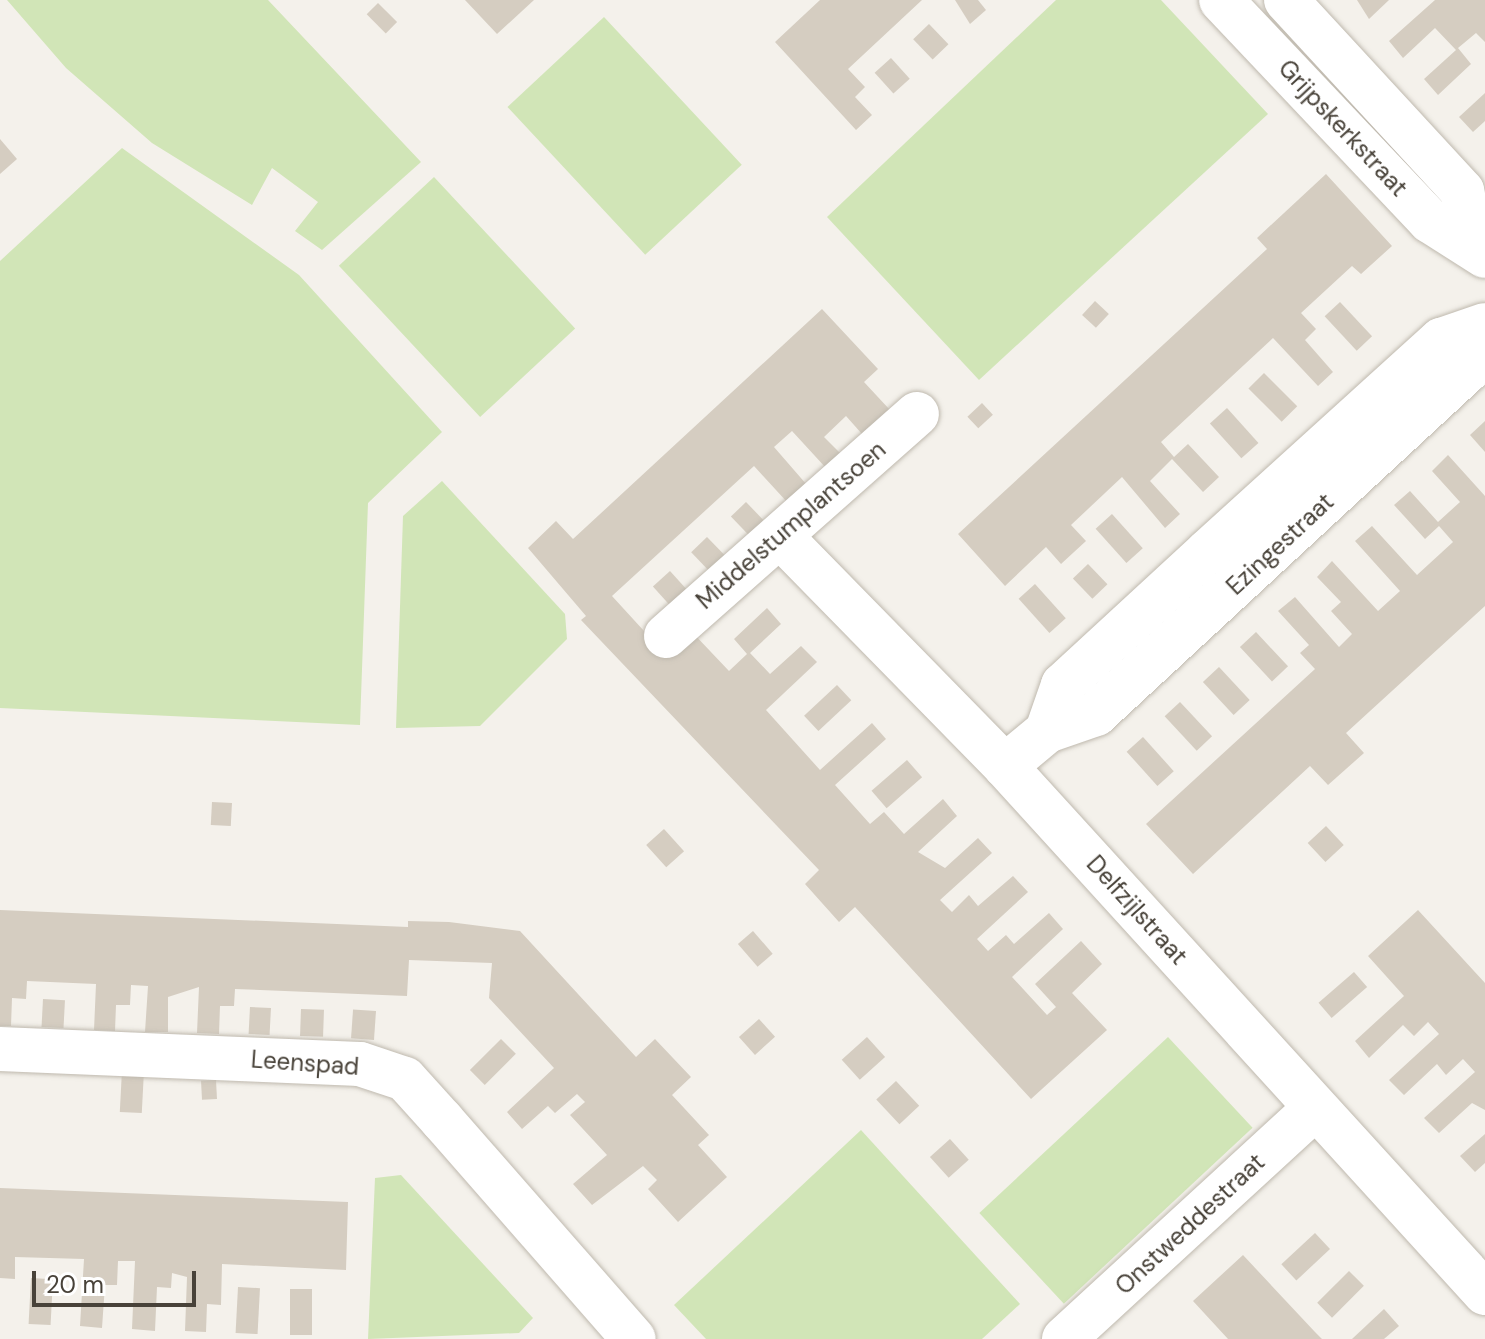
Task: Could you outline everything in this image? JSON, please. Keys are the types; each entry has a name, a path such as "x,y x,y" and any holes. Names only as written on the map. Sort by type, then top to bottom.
{"street":[{"name":"Grijpskerkstraat","path":"1221,0 1430,221 1479,250"},
{"name":"Grijpskerkstraat","path":"1286,0 1462,191 1479,250"},
{"name":"Ezingestraat","path":"1005,766 1047,731 1108,704 1468,370 1485,325"},
{"name":"Middelstumplantsoen","path":"666,636 917,414"},
{"name":"Delfzijlstraat","path":"780,536 1005,766 1485,1293"},
{"name":"Leenspad","path":"0,1049 360,1064 405,1079 634,1339"},
{"name":"Onstweddestraat","path":"1064,1339 1315,1108"}],"green space":[{"path":"7,0 268,0 421,162 322,250 295,231 318,202 272,168 252,205 152,143 66,68"},
{"path":"1056,0 1161,0 1268,114 979,380 827,217"},
{"path":"604,17 742,165 645,255 507,107"},
{"path":"122,148 299,275 442,432 368,503 360,725 0,708 0,261"},
{"path":"434,177 575,328 480,417 339,266"},
{"path":"442,481 565,614 567,639 480,726 396,728 403,516"},
{"path":"1168,1037 1253,1128 1064,1304 979,1213"},
{"path":"861,1130 1020,1304 982,1339 706,1339 674,1305"},
{"path":"401,1175 533,1318 519,1333 368,1339 375,1178"}],"building":[{"path":"465,0 534,0 497,34"},
{"path":"820,0 922,0 848,69 865,87 855,97 872,115 856,130 775,42"},
{"path":"955,0 978,0 986,10 970,24"},
{"path":"1357,0 1389,0 1369,19"},
{"path":"1435,0 1485,0 1485,42 1476,33 1458,48 1471,64 1438,95 1424,79 1456,50 1435,28 1403,58 1389,41"},
{"path":"378,3 397,22 386,33 367,14"},
{"path":"929,24 948,44 933,59 913,39"},
{"path":"891,58 910,79 893,94 875,73"},
{"path":"1485,93 1485,121 1473,132 1459,117"},
{"path":"0,139 17,159 0,174"},
{"path":"1326,174 1392,246 1361,274 1352,266 1301,313 1316,329 1305,340 1333,372 1318,386 1273,338 1161,442 1174,457 1188,444 1219,477 1203,492 1172,459 1150,481 1180,514 1165,528 1122,477 1071,525 1086,541 1061,564 1046,547 1005,586 958,534 1267,249 1257,238"},
{"path":"1095,301 1109,314 1096,328 1082,315"},
{"path":"1340,302 1372,336 1357,351 1325,316"},
{"path":"822,309 878,369 864,382 890,410 862,434 846,416 824,437 841,454 826,468 792,431 774,447 807,485 787,502 754,466 612,596 666,655 692,632 729,671 747,654 734,639 767,608 781,624 750,653 770,674 801,646 817,662 766,710 820,770 872,723 886,739 835,785 870,824 884,812 904,834 943,799 957,816 918,852 945,868 978,838 992,853 940,900 952,912 969,895 978,906 1013,876 1028,892 977,939 988,951 1006,935 1014,944 1049,913 1063,929 1012,977 1047,1015 1056,1007 1035,984 1081,941 1102,964 1072,993 1107,1030 1031,1099 855,907 839,922 805,884 819,870 581,620 586,616 528,548 556,521 573,539"},
{"path":"1264,373 1297,406 1282,422 1248,389"},
{"path":"982,403 993,415 978,428 967,417"},
{"path":"1227,408 1258,443 1241,458 1210,423"},
{"path":"1485,421 1485,452 1470,435"},
{"path":"1448,455 1485,496 1485,606 1346,733 1364,753 1328,785 1310,766 1193,874 1146,824 1315,669 1300,653 1309,645 1278,611 1295,597 1339,647 1352,634 1331,611 1341,602 1317,577 1332,561 1378,611 1400,591 1355,541 1372,526 1417,575 1453,542 1439,526 1425,539 1394,505 1410,491 1438,522 1460,502 1432,471"},
{"path":"746,502 765,522 750,537 731,517"},
{"path":"1112,514 1143,548 1126,563 1096,529"},
{"path":"707,537 727,558 711,573 691,552"},
{"path":"1088,564 1107,584 1092,599 1073,579"},
{"path":"670,571 689,592 672,607 653,586"},
{"path":"1035,584 1066,618 1049,633 1019,599"},
{"path":"1256,632 1288,666 1272,681 1240,647"},
{"path":"1219,667 1250,700 1234,715 1203,682"},
{"path":"837,685 851,700 818,731 804,716"},
{"path":"1180,702 1212,736 1197,751 1165,716"},
{"path":"1143,737 1174,771 1157,786 1127,752"},
{"path":"907,760 922,777 887,808 872,791"},
{"path":"212,802 232,803 231,826 211,825"},
{"path":"1326,826 1344,845 1325,862 1308,843"},
{"path":"664,829 684,851 666,867 646,845"},
{"path":"0,910 408,927 408,921 449,922 520,931 636,1057 655,1039 691,1077 672,1095 709,1135 698,1145 727,1177 678,1222 648,1189 657,1180 643,1166 592,1205 573,1184 607,1155 570,1115 585,1102 577,1094 555,1113 548,1106 522,1129 507,1112 554,1068 489,998 492,963 409,960 407,996 235,989 234,1006 220,1006 219,1034 197,1033 199,987 168,997 168,1032 145,1032 148,986 131,985 130,1005 116,1005 115,1031 94,1030 96,984 27,981 26,999 12,998 11,1026 0,1026"},
{"path":"1418,910 1485,983 1485,1110 1472,1103 1439,1133 1424,1118 1475,1072 1463,1059 1446,1075 1437,1064 1404,1095 1389,1080 1439,1034 1428,1022 1414,1036 1403,1025 1369,1058 1355,1041 1404,996 1368,956"},
{"path":"753,931 773,954 758,967 738,944"},
{"path":"1354,972 1367,987 1332,1018 1319,1003"},
{"path":"43,999 65,1000 64,1028 42,1027"},
{"path":"250,1007 271,1008 270,1035 249,1034"},
{"path":"301,1009 324,1010 323,1037 300,1036"},
{"path":"353,1009 376,1011 374,1040 351,1038"},
{"path":"759,1019 775,1037 755,1055 739,1037"},
{"path":"867,1037 885,1057 860,1080 842,1060"},
{"path":"501,1039 516,1054 485,1085 470,1070"},
{"path":"122,1070 144,1071 142,1113 120,1112"},
{"path":"216,1080 217,1099 202,1100 201,1081"},
{"path":"896,1081 919,1106 899,1124 876,1099"},
{"path":"1485,1134 1485,1163 1475,1172 1460,1156"},
{"path":"950,1139 969,1160 949,1178 930,1157"},
{"path":"0,1188 348,1202 346,1270 222,1264 221,1305 207,1304 206,1332 185,1331 187,1277 172,1273 171,1288 157,1287 155,1331 132,1329 135,1261 118,1261 117,1285 105,1285 102,1328 80,1326 84,1259 15,1257 15,1279 0,1278"},
{"path":"1315,1233 1330,1249 1296,1280 1281,1264"},
{"path":"1243,1255 1322,1339 1228,1339 1193,1301"},
{"path":"1349,1271 1364,1286 1332,1318 1317,1303"},
{"path":"31,1278 53,1279 51,1325 29,1324"},
{"path":"238,1287 260,1288 258,1334 236,1333"},
{"path":"290,1289 312,1289 312,1335 290,1335"},
{"path":"1384,1309 1399,1326 1384,1339 1352,1339"}]}
